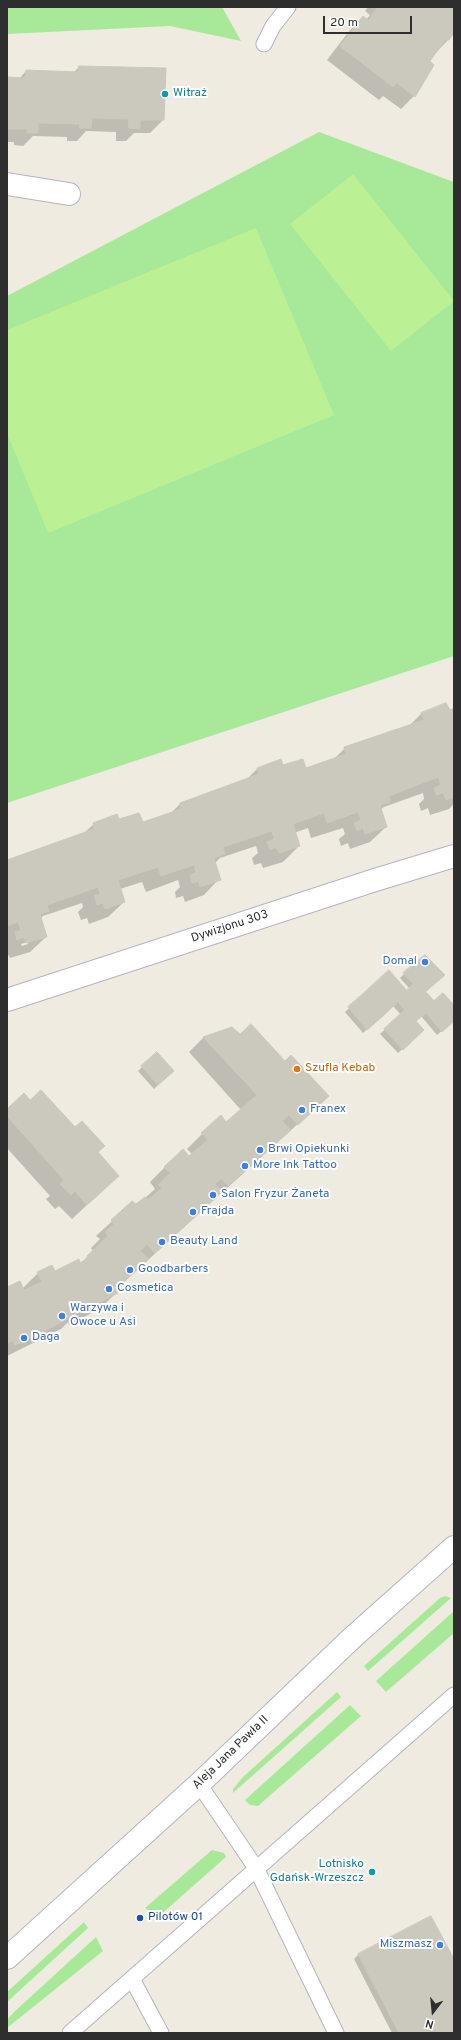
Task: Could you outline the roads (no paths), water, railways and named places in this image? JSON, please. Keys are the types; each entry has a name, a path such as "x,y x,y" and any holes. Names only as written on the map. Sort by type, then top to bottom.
{"street":[{"path":"7,184 69,194"},
{"name":"Dywizjonu 303","path":"7,1000 375,880 453,862"},
{"name":"Aleja Jana Pawła II","path":"7,1958 199,1784 352,1638 452,1554"}],"lane":[{"path":"264,44 273,26 288,7"},
{"path":"70,2033 454,1695"},
{"path":"199,1784 256,1868 336,2033"},
{"path":"132,1979 161,2033"}],"place":[{"name":"Witraż","path":"165,94"},
{"name":"Domal","path":"425,962"},
{"name":"Szufla Kebab","path":"297,1069"},
{"name":"Franex","path":"302,1110"},
{"name":"Brwi Opiekunki","path":"260,1150"},
{"name":"More Ink Tattoo","path":"245,1166"},
{"name":"Salon Fryzur Żaneta","path":"213,1195"},
{"name":"Frajda","path":"193,1212"},
{"name":"Beauty Land","path":"162,1242"},
{"name":"Goodbarbers","path":"130,1270"},
{"name":"Cosmetica","path":"109,1289"},
{"name":"Warzywa i Owoce u Asi","path":"62,1316"},
{"name":"Daga","path":"24,1338"},
{"name":"Lotnisko Gdańsk-Wrzeszcz","path":"372,1872"},
{"name":"Pilotów 01","path":"140,1918"},
{"name":"Miszmasz","path":"440,1945"}]}
